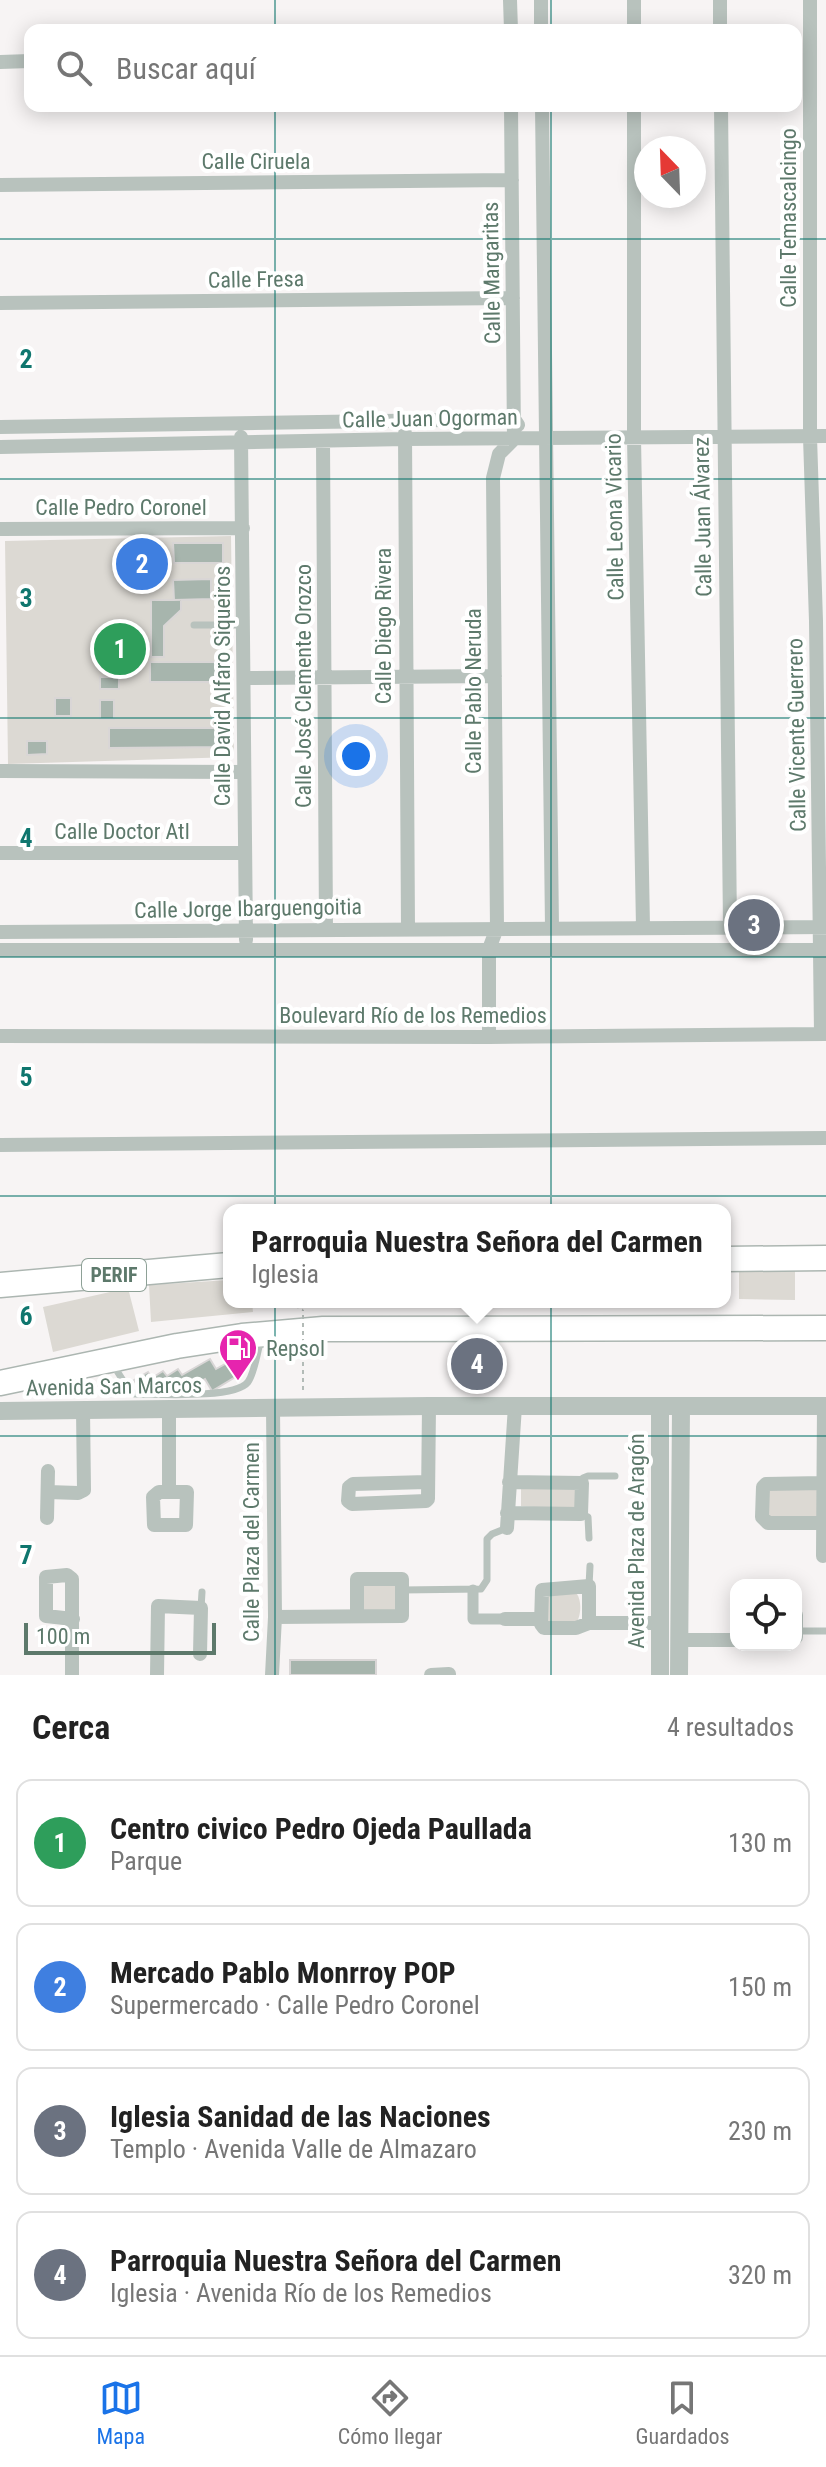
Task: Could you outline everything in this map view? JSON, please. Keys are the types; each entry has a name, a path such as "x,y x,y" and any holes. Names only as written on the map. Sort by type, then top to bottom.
{"highway":[{"path":"731,1259 826,1258"},
{"name":"PERIF","path":"0,1285 223,1266"},
{"path":"0,1383 177,1346 323,1329 826,1328"}],"street":[{"path":"510,0 511,24"},
{"path":"541,0 541,24"},
{"path":"634,0 634,24"},
{"path":"720,0 720,24"},
{"name":"Calle Temascalcingo","path":"810,0 810,437"},
{"path":"810,20 826,20"},
{"path":"0,62 24,61"},
{"name":"Calle Margaritas","path":"511,112 514,439"},
{"path":"542,112 552,927"},
{"name":"Calle Leona Vicario","path":"634,112 634,438 643,927"},
{"name":"Calle Juan Álvarez","path":"721,112 730,927"},
{"path":"810,112 826,112"},
{"name":"Calle Ciruela","path":"0,185 512,180"},
{"name":"Calle Fresa","path":"0,303 513,298"},
{"path":"810,343 826,343"},
{"name":"Calle Juan Ogorman","path":"0,427 514,419 529,434 547,439"},
{"name":"Calle Diego Rivera","path":"404,420 408,928"},
{"name":"Calle David Alfaro Siqueiros","path":"241,425 247,948"},
{"path":"547,439 826,436"},
{"name":"Calle Vicente Guerrero","path":"810,437 820,531 823,1034"},
{"name":"Calle Pablo Neruda","path":"489,949 497,928 493,478 499,454 514,439"},
{"name":"Calle Juan Ogorman","path":"0,447 547,439"},
{"name":"Calle José Clemente Orozco","path":"323,442 326,929"},
{"name":"Calle Pedro Coronel","path":"0,529 243,528"},
{"path":"244,678 495,676"},
{"path":"0,771 244,772"},
{"name":"Calle Doctor Atl","path":"0,853 244,853"},
{"name":"Calle Jorge Ibarguengoitia","path":"0,932 823,927"},
{"path":"489,949 489,1037"},
{"name":"Calle Jorge Ibarguengoitia","path":"0,950 823,950"},
{"name":"Boulevard Río de los Remedios","path":"0,1036 823,1034"},
{"path":"0,1145 826,1138"},
{"path":"427,1482 353,1484 349,1487 348,1502 424,1502 428,1499 429,1406"},
{"path":"509,1482 582,1483 581,1514 507,1521 509,1482 515,1406"},
{"path":"823,1556 825,1406"},
{"name":"Avenida San Marcos","path":"0,1411 825,1406"},
{"name":"Avenida Plaza de Aragón","path":"660,1407 660,1675"},
{"name":"Avenida Plaza de Aragón","path":"679,1675 681,1407"},
{"name":"Calle Plaza del Carmen","path":"272,1675 275,1617 273,1408"},
{"path":"169,1409 169,1491"},
{"path":"48,1492 83,1491 83,1410"},
{"path":"47,1518 48,1471"},
{"path":"823,1483 766,1484 763,1487 762,1517 768,1523 823,1523"},
{"path":"275,1617 402,1616 402,1579 357,1579 357,1616"},
{"path":"542,1623 542,1590 589,1586 589,1623"},
{"path":"473,1590 473,1619 505,1619 576,1628 589,1623 660,1623"},
{"path":"157,1675 158,1606 201,1608 200,1654"},
{"path":"72,1675 73,1619"},
{"path":"680,1640 730,1640"},
{"path":"431,1675 449,1674"}],"lane":[{"path":"194,625 245,625"},
{"path":"111,1361 129,1390 135,1394 225,1392 248,1382 262,1334"},
{"path":"241,1387 250,1408"},
{"path":"582,1483 583,1478 588,1476 615,1476"},
{"path":"581,1514 588,1517 589,1538"},
{"path":"402,1590 481,1589 486,1584 487,1539 507,1521"},
{"path":"589,1586 590,1566"},
{"path":"201,1608 202,1592"},
{"path":"802,1629 826,1631"}],"path":[{"path":"299,1308 303,1310 303,1380"}],"shaded area":[{"path":"231,536 234,757 8,764 5,541"},
{"path":"739,1268 795,1269 795,1300 739,1299"},
{"path":"223,1280 223,1308 253,1308 253,1312 151,1322 149,1285"},
{"path":"128,1288 139,1331 53,1352 43,1307"},
{"path":"572,1487 575,1490 575,1506 571,1510 521,1506 521,1489"},
{"path":"817,1487 820,1518 768,1520 766,1489"},
{"path":"396,1583 396,1612 363,1612 363,1584"},
{"path":"550,1594 577,1594 580,1609 576,1623 547,1624 547,1597"}],"building":[{"path":"173,543 223,543 223,563 174,563"},
{"path":"123,553 159,553 159,571 123,571"},
{"path":"211,579 211,599 174,600 173,580"},
{"path":"151,600 181,600 181,610 164,626 164,657 151,657"},
{"path":"150,662 221,662 221,682 150,682"},
{"path":"100,677 119,677 119,689 100,689"},
{"path":"55,698 71,698 71,716 55,716"},
{"path":"100,700 114,700 114,719 100,719"},
{"path":"109,728 223,728 223,747 109,748"},
{"path":"27,741 47,741 47,754 27,755"},
{"path":"210,1359 216,1369 234,1359 242,1373 212,1391 205,1379 187,1389 184,1384 172,1391 169,1385 156,1392 152,1386 141,1392 134,1380 148,1372 152,1378 163,1371 167,1376 178,1369 182,1375"},
{"path":"290,1660 376,1660 376,1675 290,1675"}],"place":[{"name":"Mercado Pablo Monrroy POP","path":"142,564"},
{"name":"Centro civico Pedro Ojeda Paullada","path":"120,649"},
{"name":"Iglesia Sanidad de las Naciones","path":"754,925"},
{"name":"Parroquia Nuestra Señora del Carmen","path":"477,1364"},
{"name":"Repsol","path":"238,1382"}]}
